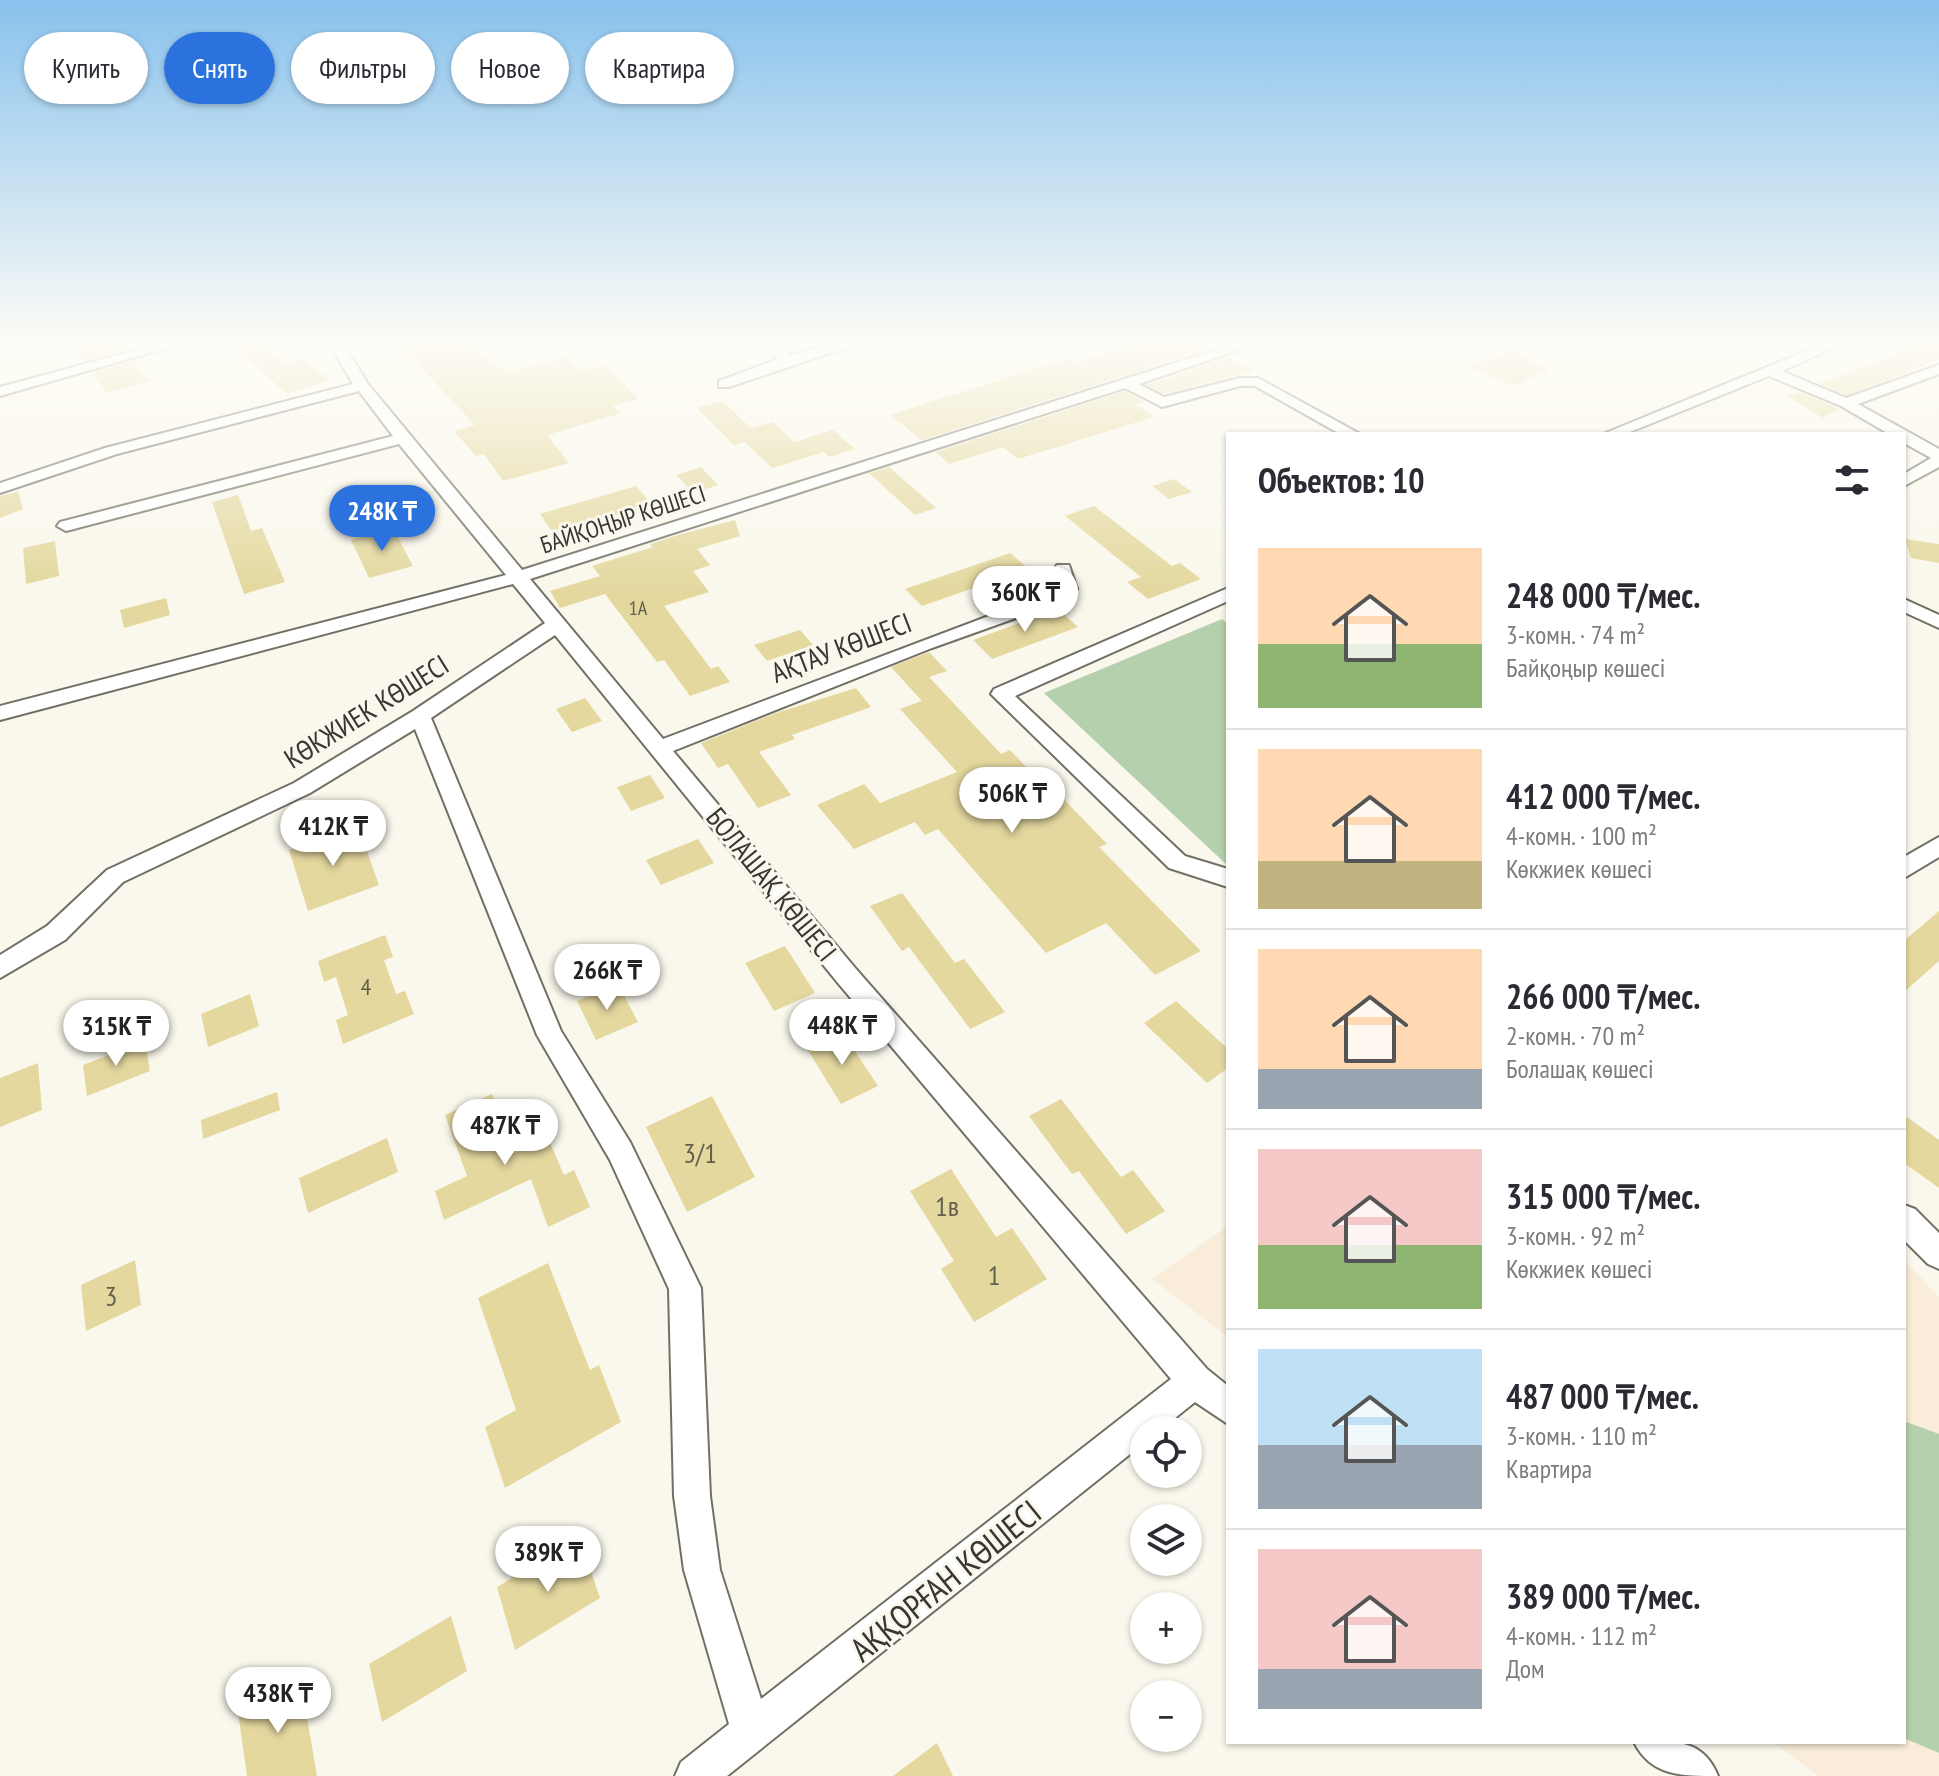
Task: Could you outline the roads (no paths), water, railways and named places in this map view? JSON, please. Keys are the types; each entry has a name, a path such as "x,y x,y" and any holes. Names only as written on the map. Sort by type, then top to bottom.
{"street":[{"path":"0,488 111,451 208,426"},
{"name":"БОЛАШАҚ КӨШЕСІ","path":"393,426 847,976 1195,1381 1226,1405"},
{"name":"БАЙҚОҢЫР КӨШЕСІ","path":"0,713 518,577 992,426"},
{"path":"1906,437 1939,458 1906,480"},
{"path":"66,526 403,438"},
{"name":"АҚТАУ КӨШЕСІ","path":"660,748 1054,598 1068,589 1063,569"},
{"path":"1226,597 1001,694 1177,862 1226,877"},
{"path":"1906,606 1939,622"},
{"name":"КӨКЖИЕК КӨШЕСІ","path":"0,968 56,933 115,876 302,788 420,716 559,623"},
{"path":"420,716 550,1035 620,1151 685,1288 692,1496 702,1570 752,1734"},
{"path":"1906,868 1939,845"},
{"path":"1906,1221 1939,1254"},
{"name":"АҚҚОРҒАН КӨШЕСІ","path":"695,1776 1195,1381"},
{"path":"1657,1744 1698,1776"}]}
